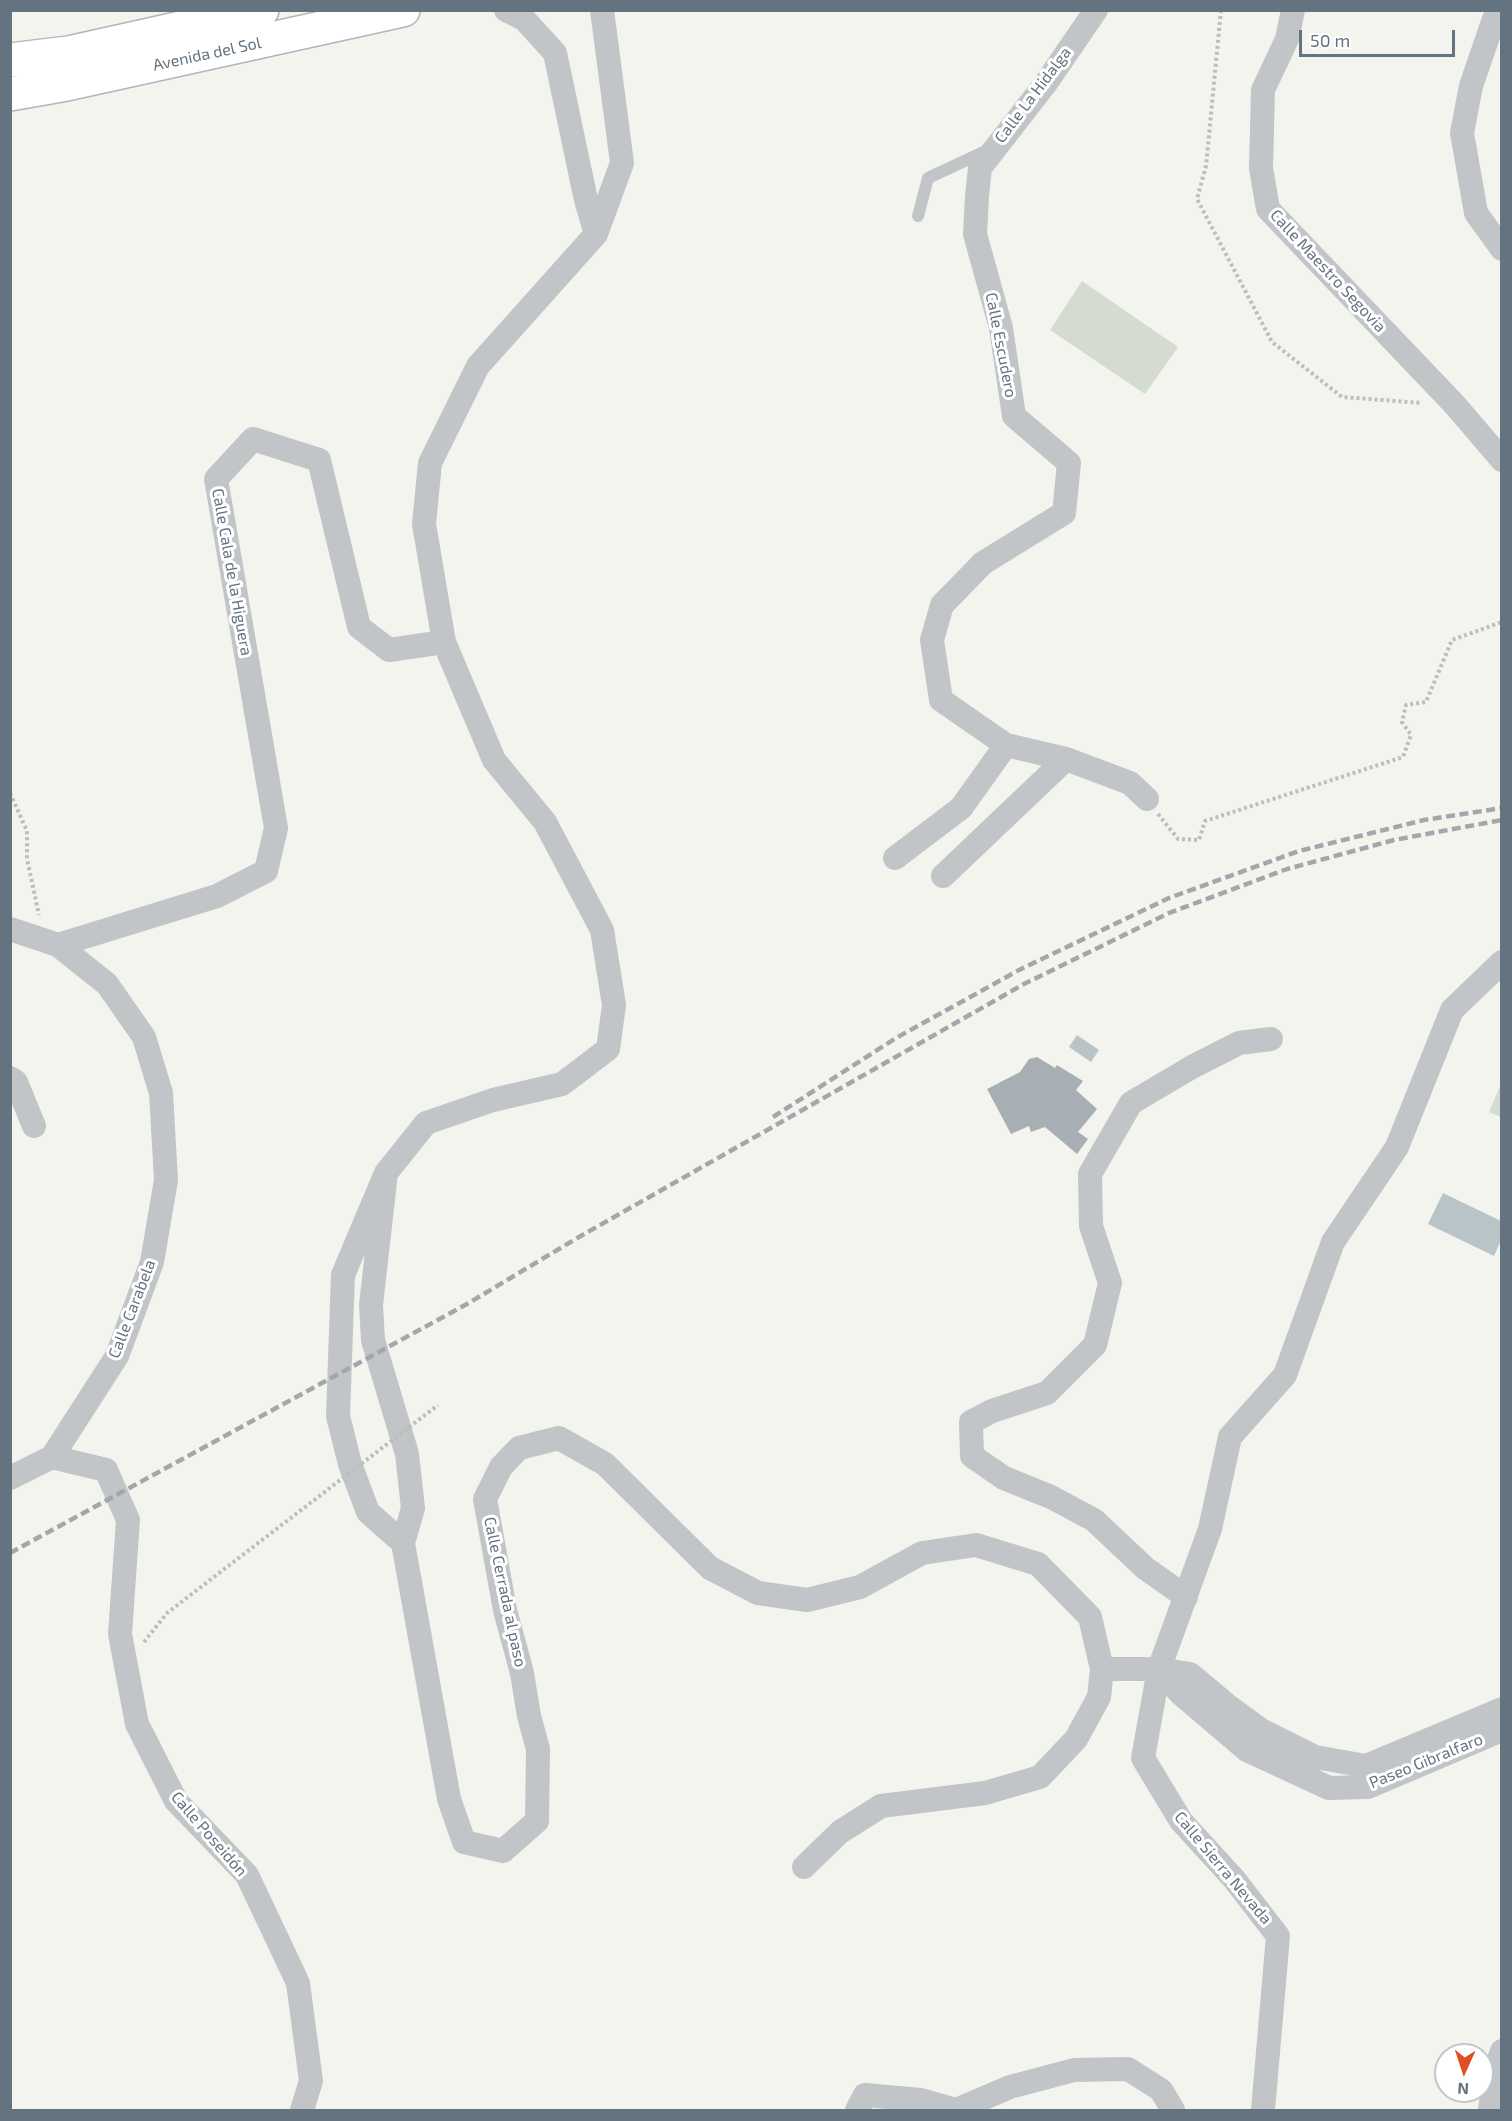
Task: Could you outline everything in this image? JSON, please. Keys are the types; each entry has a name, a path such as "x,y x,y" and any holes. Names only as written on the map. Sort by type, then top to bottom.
{"main road":[{"name":"Avenida del Sol","path":"10,60 68,53 262,10"},
{"name":"Avenida del Sol","path":"10,94 67,84 403,10"},
{"path":"10,47 68,53"}],"street":[{"path":"506,10 524,19 555,53 586,200 596,234"},
{"path":"403,1544 368,1512 350,1464 338,1416 343,1275 386,1173 426,1123 493,1100 562,1084 608,1049 614,1005 602,930 545,822 494,760 444,642 424,524 430,463 477,366 596,234 622,163 602,10"},
{"name":"Calle La Hidalga","path":"999,144 1046,83 1096,10"},
{"name":"Calle Maestro Segovia","path":"1293,10 1287,39 1263,90 1261,168 1268,208 1455,405 1502,460"},
{"path":"1499,10 1471,86 1462,133 1476,213 1502,249"},
{"name":"Calle Escudero","path":"999,144 980,168 975,234 1001,328 1014,416 1069,463 1064,513 983,563 942,605 932,640 940,700 1006,745 1066,759 1130,783 1147,800"},
{"name":"Calle Cala de la Higuera","path":"58,945 217,896 266,871 276,828 216,479 253,439 319,460 359,627 389,650 444,642"},
{"path":"895,858 961,808 1006,745"},
{"path":"943,876 1066,759"},
{"name":"Calle Carabela","path":"21,933 58,945 106,984 144,1037 161,1093 166,1180 152,1262 117,1356 52,1457"},
{"name":"Calle Sierra Nevada","path":"1263,2110 1278,1936 1234,1879 1180,1821 1143,1758 1159,1669 1209,1529 1230,1437 1285,1375 1333,1242 1397,1147 1452,1010 1502,962"},
{"path":"1186,1597 1145,1568 1094,1520 1050,1497 1004,1478 972,1456 971,1422 992,1411 1047,1393 1095,1345 1110,1283 1092,1226 1090,1174 1131,1103 1192,1067 1239,1043 1271,1039"},
{"path":"10,1078 16,1082 34,1126"},
{"name":"Calle Cerrada al paso","path":"386,1173 372,1305 373,1340 407,1454 413,1508 403,1544 449,1799 464,1842 503,1851 537,1821 538,1749 529,1716 522,1673 505,1610 485,1500 501,1467 519,1448 559,1438 605,1464 710,1568 758,1593 807,1600 860,1587 922,1553 976,1545 1038,1564 1090,1617 1102,1669"},
{"path":"10,1478 52,1457"},
{"name":"Calle Poseidón","path":"52,1457 106,1470 128,1520 120,1634 136,1724 176,1801 247,1875 298,1983 311,2081 302,2110"},
{"path":"804,1867 840,1832 882,1806 985,1793 1040,1777 1076,1739 1099,1697 1102,1669 1159,1669"},
{"name":"Paseo Gibralfaro","path":"1159,1669 1191,1674 1228,1706 1261,1730 1315,1757 1366,1766 1502,1709"},
{"name":"Paseo Gibralfaro","path":"1159,1669 1180,1693 1247,1750 1329,1788 1368,1787 1502,1730"},
{"path":"1490,2110 1495,2071 1502,2051"},
{"path":"857,2110 866,2095 921,2100 956,2110 1010,2087 1074,2070 1107,2069 1128,2069 1161,2090 1173,2110"}],"lane":[{"name":"Calle La Hidalga","path":"918,216 928,178 999,144"}],"path":[{"path":"1221,10 1206,166 1197,199 1272,342 1342,398 1455,405"},
{"path":"1147,800 1178,839 1199,840 1205,821 1403,757 1411,735 1402,722 1406,705 1426,702 1452,640 1502,622"},
{"path":"10,794 27,831 27,858 39,914 21,933"},
{"path":"144,1642 167,1613 438,1405"}],"shaded area":[{"path":"1082,281 1178,347 1145,394 1050,330"},
{"path":"1077,1035 1099,1050 1091,1062 1069,1047"},
{"path":"1501,1084 1502,1117 1489,1112"},
{"path":"1443,1193 1501,1221 1501,1240 1494,1256 1428,1224"}],"building":[{"path":"1037,1057 1055,1068 1057,1065 1083,1081 1076,1090 1097,1109 1078,1132 1088,1139 1077,1154 1045,1127 1031,1132 1029,1126 1011,1134 987,1089 1020,1072 1029,1059"}],"railway":[{"path":"773,1117 896,1038 1021,969 1169,898 1299,851 1424,820 1502,808"},
{"path":"10,1553 467,1304 579,1237 1024,984 1169,913 1287,869 1394,840 1502,820"}]}
